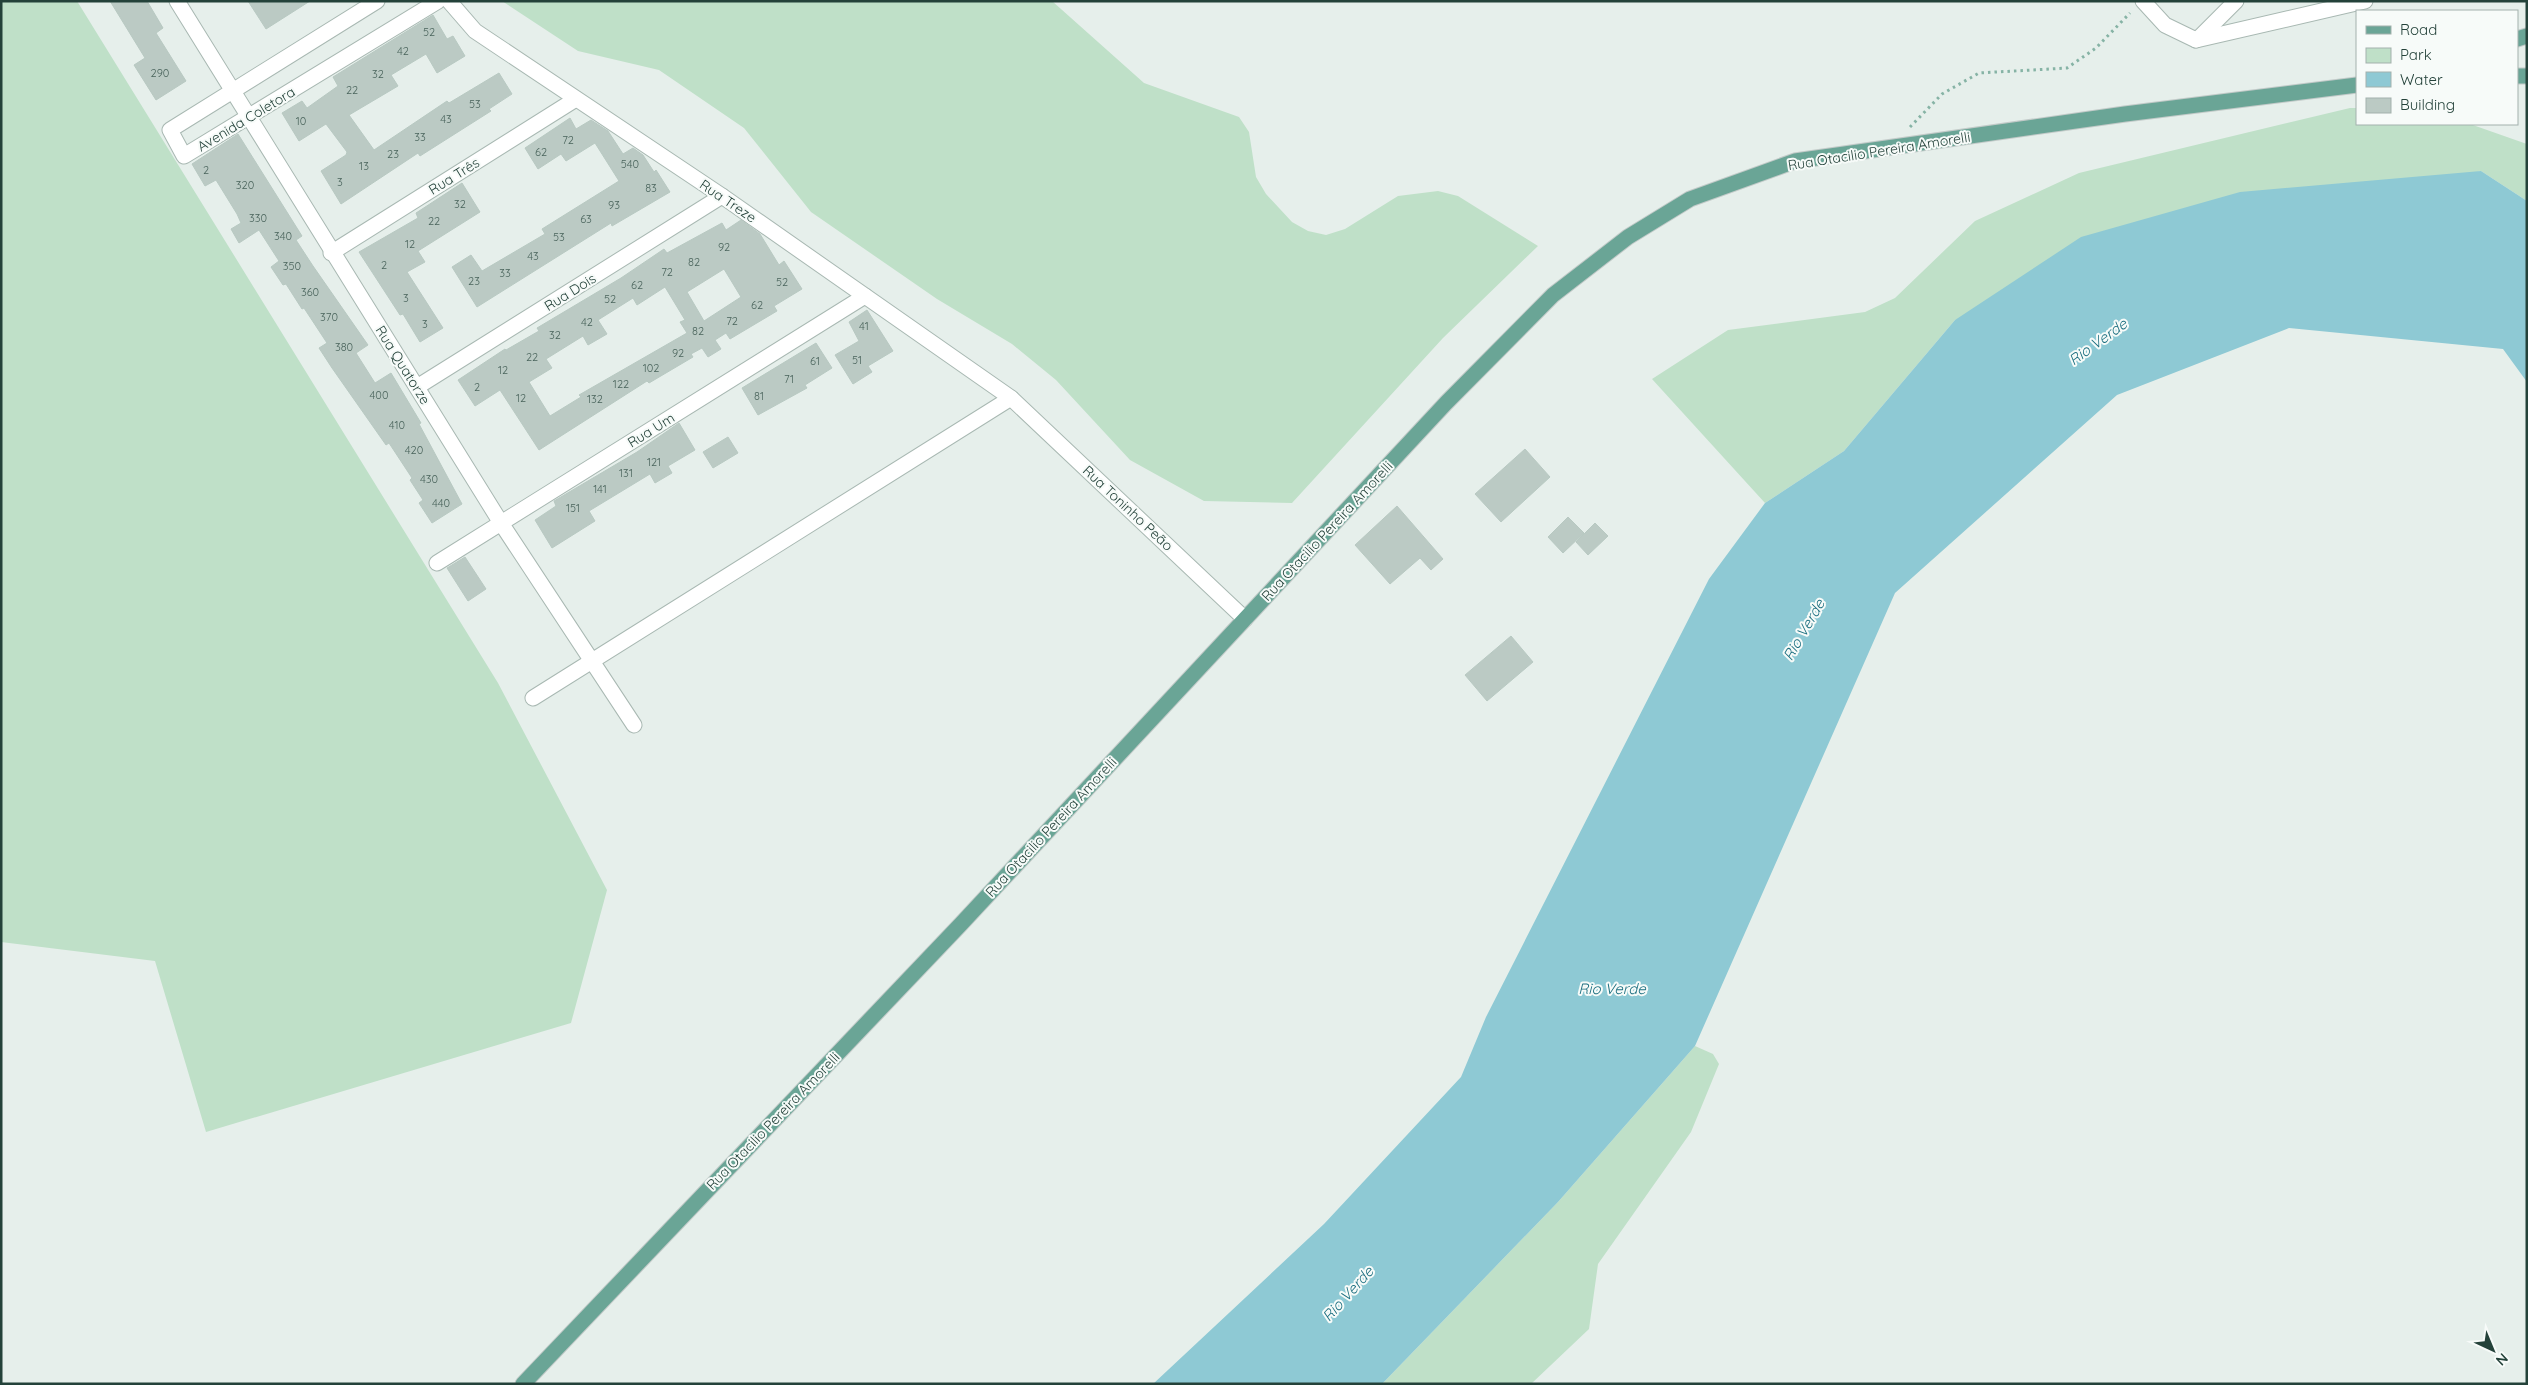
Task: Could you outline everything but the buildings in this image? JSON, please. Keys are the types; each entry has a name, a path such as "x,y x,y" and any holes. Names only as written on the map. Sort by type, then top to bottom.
{"main road":[{"name":"Rua Otacilio Pereira Amorelli","path":"523,1384 960,924 1446,403 1553,295 1628,237 1690,199 1794,162 2125,114 2356,84"}],"street":[{"name":"Rua Quatorze","path":"177,1 331,253 501,523 634,725"},
{"name":"Avenida Coletora","path":"376,1 170,130 184,156 248,119 438,1"},
{"name":"Rua Treze","path":"449,1 475,31 722,196 1011,398"},
{"path":"2196,40 2236,1"},
{"path":"2139,5 2164,25 2196,40 2365,1"},
{"name":"Rua Três","path":"331,253 576,99"},
{"name":"Rua Dois","path":"417,388 722,196"},
{"name":"Rua Um","path":"437,563 865,296"},
{"path":"533,698 590,660 1011,398"},
{"name":"Rua Toninho Peão","path":"1011,398 1245,618"}],"path":[{"path":"1889,148 1942,94 1979,73 2067,68 2096,48 2139,5"}],"green space":[{"path":"1,1 77,1 498,683 607,890 571,1023 206,1132 155,961 1,942"},
{"path":"502,1 1052,1 1144,83 1239,117 1249,132 1256,177 1266,194 1292,222 1308,231 1326,235 1345,229 1398,196 1438,191 1458,196 1538,246 1443,338 1292,503 1204,501 1130,460 1056,380 1012,344 937,299 811,212 744,128 659,70 578,51"},
{"path":"2350,108 2356,108 2356,125 2473,125 2527,144 2527,201 2481,171 1955,320 1844,451 1765,503 1652,379 1728,330 1865,312 1895,298 1975,221 2079,173"},
{"path":"1695,1046 1713,1054 1719,1064 1691,1132 1598,1264 1589,1329 1531,1384 1382,1384 1558,1202"}],"water":[{"name":"Rio Verde","path":"2481,171 2527,201 2527,382 2503,349 2289,328 2117,395 1895,593 1695,1046 1558,1202 1382,1384 1153,1384 1324,1224 1461,1077 1486,1017 1709,579 1765,503 1844,451 1955,320 2081,237 2240,192"}]}
